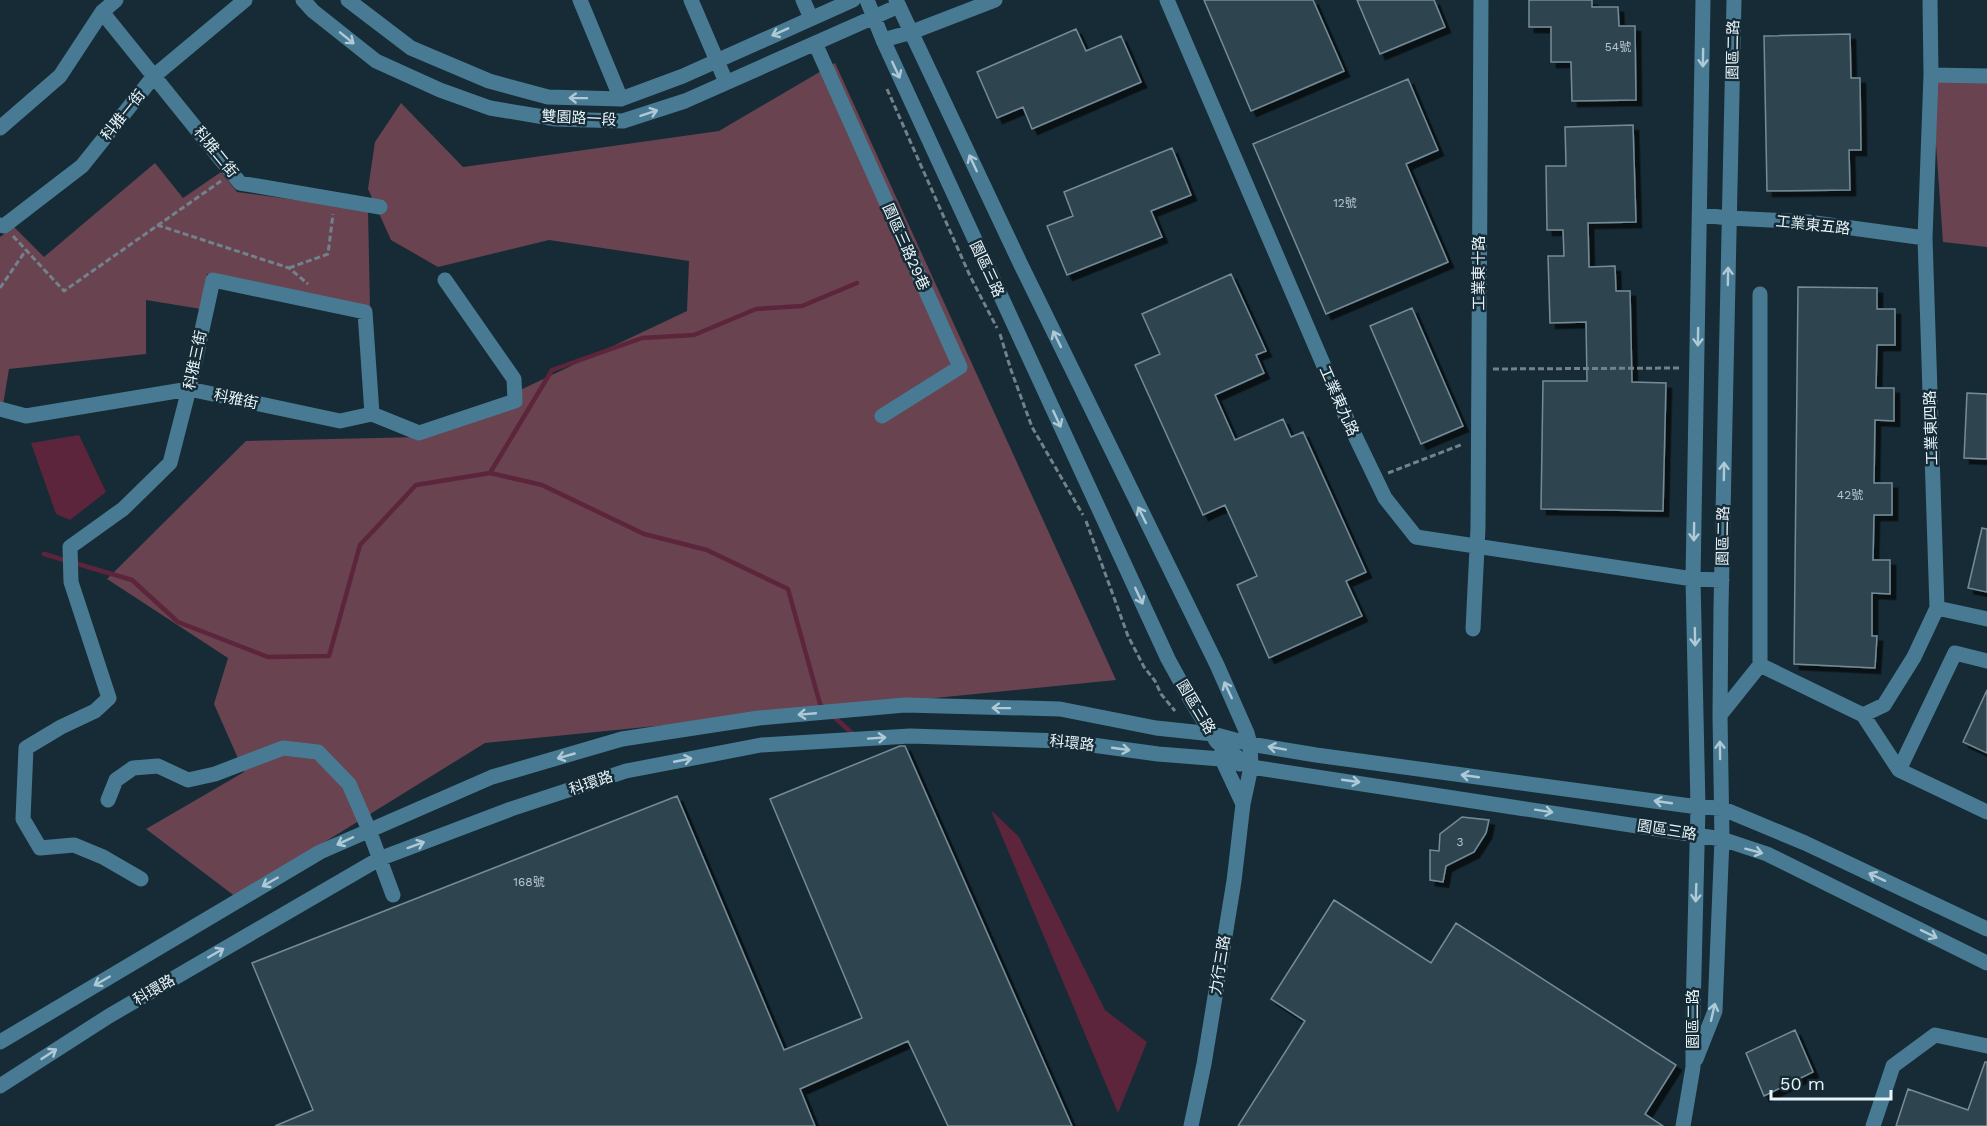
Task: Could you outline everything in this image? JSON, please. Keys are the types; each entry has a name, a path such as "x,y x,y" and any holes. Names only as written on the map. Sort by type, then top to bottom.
{"street":[{"path":"0,128 60,76 102,12 116,0"},
{"name":"科雅一街","path":"2,226 82,166 154,76 245,0"},
{"name":"雙園路一段","path":"303,0 313,11 376,61 440,90 490,108 556,119 623,121 685,101 898,3"},
{"name":"雙園路一段","path":"348,0 411,48 489,81 548,97 621,99 683,76 853,0"},
{"path":"580,0 621,99"},
{"path":"691,0 726,82"},
{"path":"803,0 811,18"},
{"name":"園區三路","path":"867,0 882,40 1168,659 1215,738 1251,767 1722,839 1746,849 1767,854 1987,963"},
{"path":"882,40 912,32 995,0"},
{"name":"工業東九路","path":"1167,0 1345,415 1385,498 1416,537 1693,579 1722,580"},
{"name":"工業東十路","path":"1473,629 1477,546 1481,0"},
{"name":"園區二路","path":"1683,1126 1693,1067 1692,1013 1698,807 1693,579 1703,0"},
{"name":"園區二路","path":"1693,1067 1714,1011 1722,839 1720,715 1734,0"},
{"name":"工業東四路","path":"1863,716 1884,705 1914,657 1937,608 1925,238 1931,75 1930,0"},
{"path":"898,3 1021,265 1241,717 1250,744"},
{"name":"科雅二街","path":"102,12 240,183 380,207"},
{"name":"園區三路29巷","path":"815,43 960,367 882,416"},
{"path":"1931,75 1987,76"},
{"name":"工業東五路","path":"1701,215 1808,222 1925,238"},
{"name":"科雅三街","path":"141,879 103,857 74,844 40,848 23,819 26,748 94,711 109,698 71,582 70,547 123,509 170,463 213,280 365,312 372,414"},
{"path":"372,414 419,433 515,401 514,379 445,280"},
{"path":"1720,715 1760,665 1760,294"},
{"name":"科雅街","path":"0,409 26,416 189,389 340,421 372,414"},
{"path":"1937,608 1987,619"},
{"path":"1899,770 1955,653 1987,661"},
{"path":"1760,665 1863,716 1899,770 1987,812"},
{"path":"1164,729 1173,729 1190,718 1193,710 1190,699"},
{"name":"科環路","path":"0,1042 320,852 492,777 622,739 759,718 905,705 1060,709 1250,744"},
{"name":"科環路","path":"0,1086 109,1016 379,859 511,809 626,771 761,745 910,736 1063,741 1158,754 1221,759 1251,767"},
{"path":"1215,738 1221,759 1243,804"},
{"name":"園區三路","path":"1250,744 1698,807 1721,808 1804,843 1987,929"},
{"name":"力行三路","path":"1191,1126 1204,1064 1234,881 1243,804 1251,767 1250,744"},
{"path":"108,800 116,780 133,768 158,766 188,780 215,774 283,748 318,752 349,784 393,895"},
{"path":"1873,1126 1893,1066 1935,1035 1987,1046"}],"path":[{"path":"884,82 970,276 999,333 1032,427 1084,517 1128,636 1144,667 1175,711"},
{"path":"2,226 64,291 232,173"},
{"path":"289,268 328,254 335,199"},
{"path":"157,225 289,268 335,306"},
{"path":"0,288 26,250"},
{"path":"1479,369 1698,368"},
{"path":"1375,478 1478,437"}],"shaded area":[{"path":"835,63 1116,680 485,743 236,897 146,829 244,772 214,704 228,658 107,579 246,441 421,437 687,311 689,261 549,240 438,267 391,240 368,189 375,142 401,103 463,167 719,131"},
{"path":"1931,75 1987,76 1987,247 1943,242"},
{"path":"155,163 183,198 221,172 237,192 368,210 370,308 207,274 201,309 146,300 146,354 9,369 3,405 0,402 0,237 14,227 44,257"},
{"path":"79,435 106,492 70,520 56,514 31,443"},
{"path":"991,810 1019,837 1105,1010 1147,1042 1118,1113"}],"building":[{"path":"1204,0 1313,0 1344,71 1251,111"},
{"path":"1357,0 1434,0 1445,27 1380,54"},
{"path":"1529,0 1592,0 1592,7 1618,7 1619,26 1635,26 1636,100 1572,101 1571,62 1551,62 1551,27 1529,27"},
{"path":"1076,29 1086,51 1121,36 1141,82 1032,129 1023,107 997,118 977,72"},
{"path":"1850,34 1851,78 1860,78 1861,150 1849,150 1850,190 1767,191 1764,36"},
{"path":"1408,79 1438,150 1406,164 1448,262 1326,314 1253,144"},
{"path":"1633,125 1636,222 1588,223 1589,267 1615,266 1616,291 1630,291 1632,382 1666,383 1663,511 1541,509 1543,381 1587,381 1586,322 1550,323 1548,256 1564,256 1563,230 1547,230 1546,166 1566,166 1565,127"},
{"path":"1172,148 1191,195 1151,211 1162,237 1067,275 1047,226 1073,216 1064,192"},
{"path":"1231,274 1266,351 1256,355 1264,373 1215,395 1235,440 1283,419 1291,437 1303,432 1366,572 1346,581 1362,616 1269,658 1237,585 1257,576 1225,505 1203,515 1135,365 1160,354 1142,314"},
{"path":"1798,287 1877,288 1877,309 1895,309 1895,345 1877,345 1876,388 1894,388 1894,421 1875,420 1874,483 1892,483 1892,515 1874,515 1873,560 1890,560 1890,594 1872,593 1872,636 1877,636 1875,668 1794,664"},
{"path":"1412,308 1463,426 1421,444 1370,326"},
{"path":"1967,393 1987,394 1987,459 1964,458"},
{"path":"1982,528 1987,529 1987,592 1968,588"},
{"path":"1987,690 1987,753 1963,742"},
{"path":"900,746 905,746 1072,1126 948,1126 908,1041 800,1089 815,1126 275,1126 313,1110 252,963 677,796 784,1050 862,1018 770,799"},
{"path":"1462,817 1489,820 1486,833 1474,852 1446,866 1443,882 1430,880 1430,850 1439,851 1440,834"},
{"path":"1334,900 1431,963 1456,923 1676,1065 1645,1114 1663,1126 1238,1126 1305,1021 1271,999"},
{"path":"1795,1030 1813,1072 1764,1096 1746,1053"},
{"path":"1985,1062 1987,1062 1987,1126 1896,1126 1908,1089 1968,1110"}],"waterway":[{"path":"490,473 552,370 642,338 694,335 756,309 802,306 857,283"},
{"path":"44,554 132,580 178,622 268,657 329,656 360,545 416,485 490,473 542,485 644,534 707,550 788,589 820,704 825,709"},
{"path":"833,716 854,735"}]}
